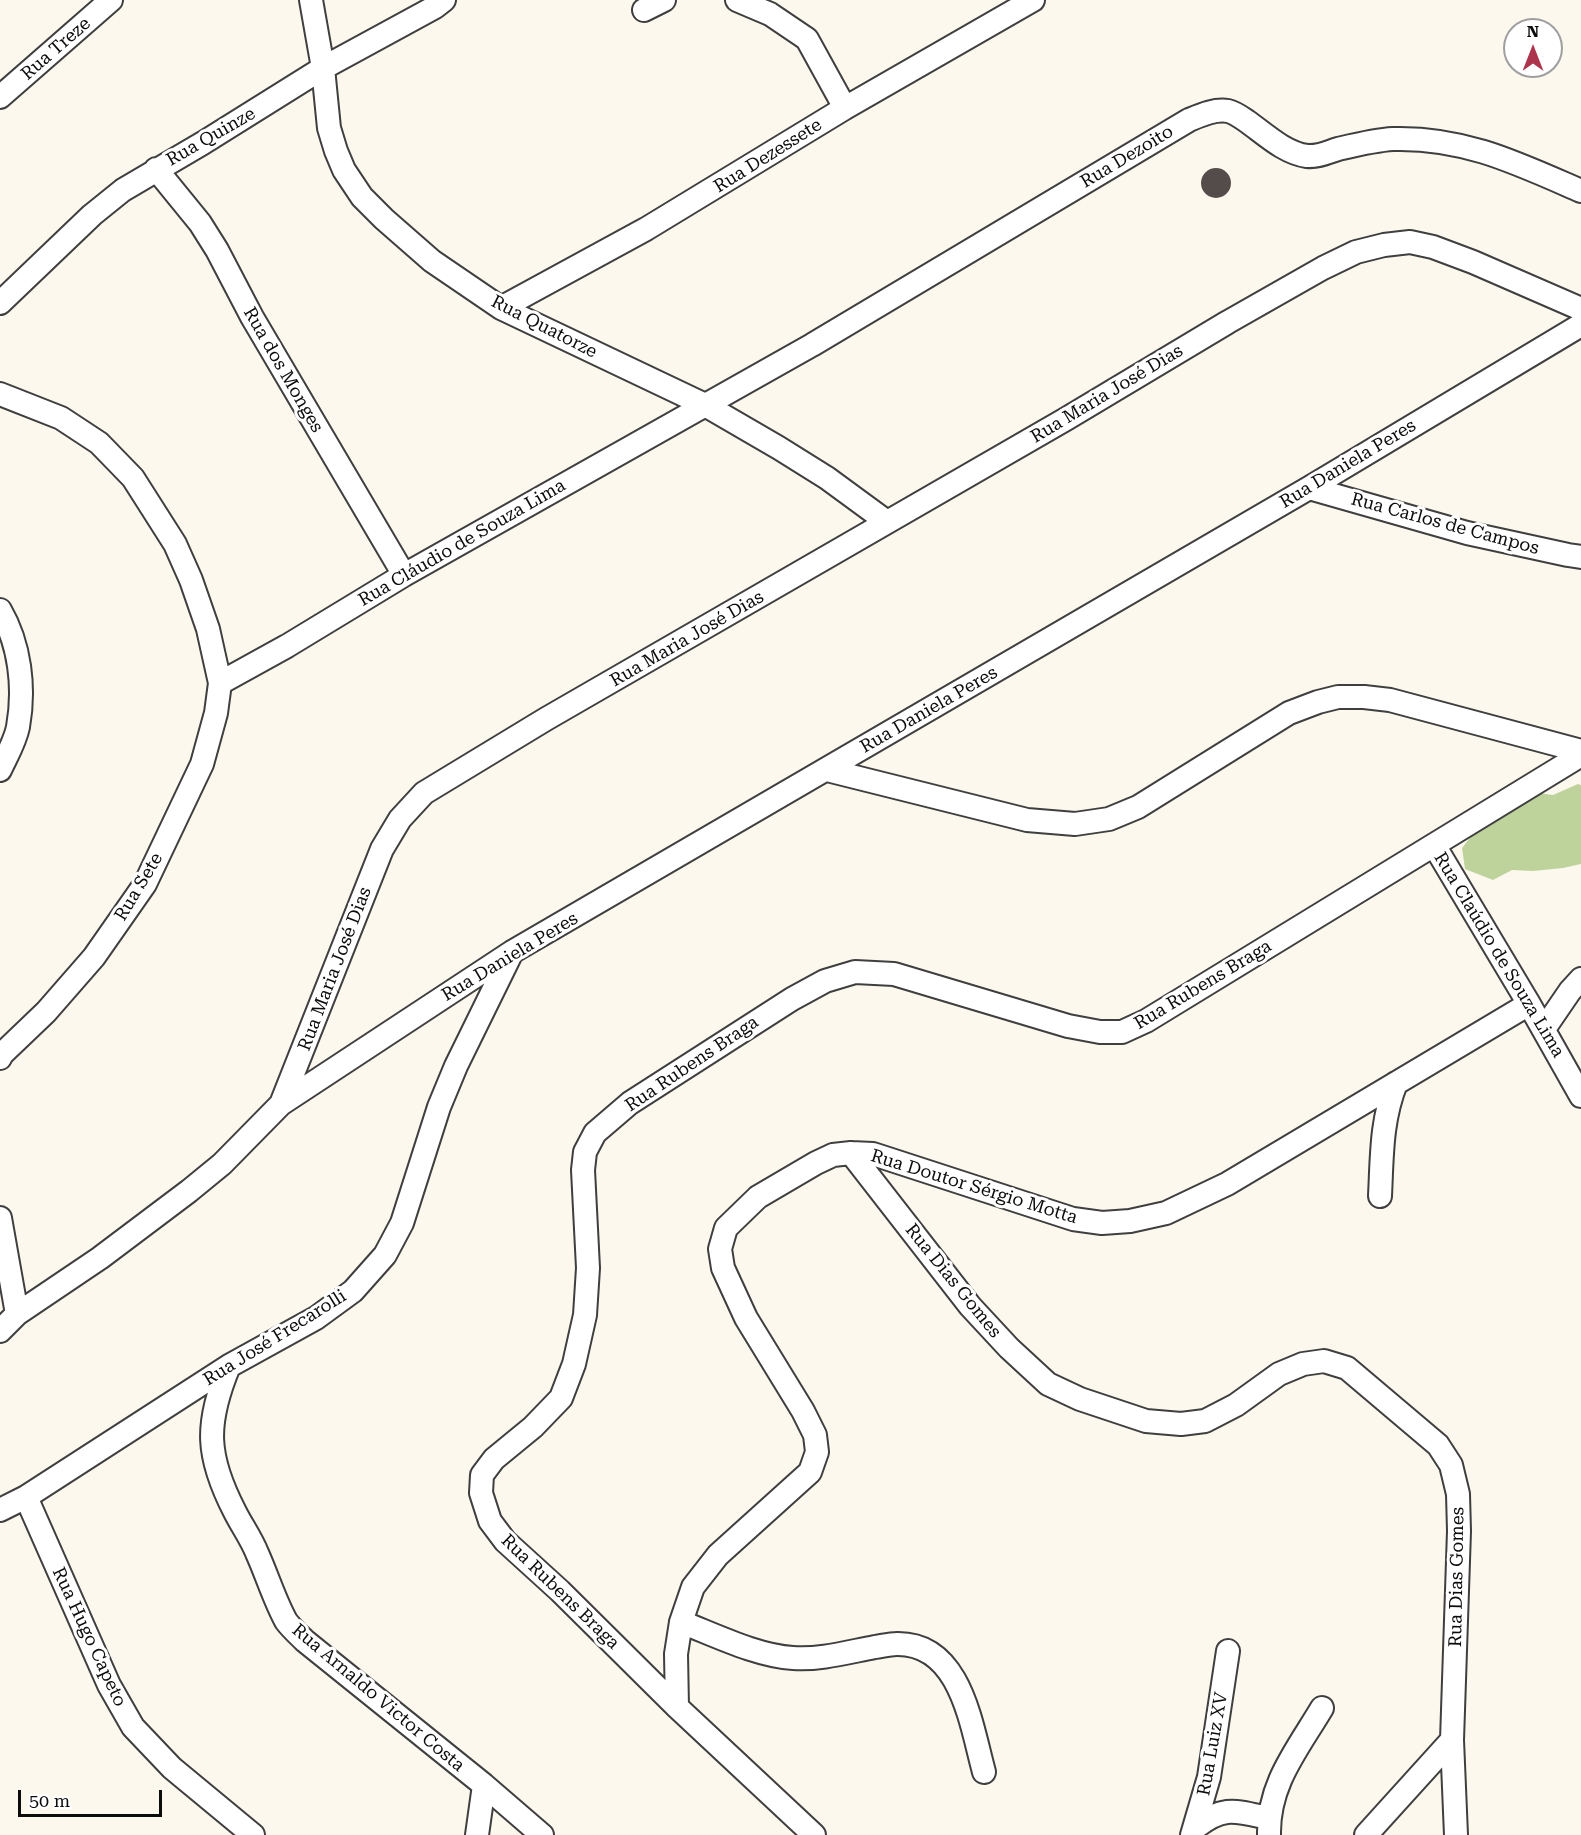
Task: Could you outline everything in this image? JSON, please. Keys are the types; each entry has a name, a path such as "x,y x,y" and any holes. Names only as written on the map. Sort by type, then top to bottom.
{"street":[{"name":"Rua Treze","path":"0,97 111,0"},
{"name":"Rua Quatorze","path":"311,0 323,68 329,128 336,151 344,170 362,197 384,219 432,261 501,308 705,405 827,478 887,522"},
{"name":"Rua Quinze","path":"0,303 92,215 123,190 323,68 444,0"},
{"path":"737,0 770,14 807,39 845,108"},
{"name":"Rua Dezessete","path":"501,308 646,229 845,108 1033,0"},
{"name":"Rua Dezoito","path":"705,405 821,339 1168,132 1204,114 1228,111 1238,115 1287,149 1306,155 1316,156 1390,140 1428,140 1465,146 1515,162 1581,190"},
{"name":"Rua dos Monges","path":"156,169 200,223 217,250 252,318 404,575"},
{"name":"Rua Maria José Dias","path":"0,1331 17,1314 100,1257 189,1191 222,1164 281,1104 382,849 400,819 424,793 546,719 784,584 1228,322 1356,252 1410,242 1433,247 1581,309"},
{"name":"Rua Daniela Peres","path":"281,1104 512,952 1309,488 1581,325"},
{"path":"0,394 62,418 99,443 133,478 175,544 191,580 208,629 220,683"},
{"name":"Rua Cláudio de Souza Lima","path":"220,683 287,646 404,575 705,405"},
{"name":"Rua Carlos de Campos","path":"1309,488 1467,533 1576,553"},
{"path":"0,610 15,644 21,674 18,729 0,770"},
{"name":"Rua Sete","path":"1,1055 46,1012 94,957 145,884 202,764 216,713 220,683"},
{"path":"827,770 1027,820 1075,824 1109,819 1138,807 1289,713 1338,697 1390,700 1581,753"},
{"name":"Rua Rubens Braga","path":"814,1835 677,1707 560,1590 505,1541 490,1521 481,1493 482,1475 494,1459 533,1426 561,1398 574,1364 585,1315 588,1268 583,1170 585,1152 595,1133 630,1103 792,999 825,981 855,972 894,974 1068,1026 1100,1032 1122,1032 1146,1021 1581,753"},
{"name":"Rua Claúdio de Souza Lima","path":"1434,845 1544,1029 1581,1096"},
{"name":"Rua José Frecarolli","path":"0,1510 26,1497 229,1366 316,1318 353,1291 385,1255 402,1223 443,1097 512,952"},
{"path":"1544,1029 1581,979"},
{"name":"Rua Doutor Sérgio Motta","path":"677,1707 676,1654 681,1622 693,1587 718,1555 810,1472 817,1452 815,1435 807,1419 746,1318 723,1268 720,1249 726,1228 758,1197 833,1155 851,1153 873,1154 1073,1219 1102,1223 1130,1221 1166,1213 1227,1184 1529,1004"},
{"path":"1380,1196 1384,1127 1388,1104 1396,1083"},
{"name":"Rua Dias Gomes","path":"851,1153 970,1306 1032,1370 1048,1383 1080,1400 1146,1421 1181,1424 1205,1420 1236,1405 1279,1374 1303,1364 1324,1361 1347,1368 1438,1445 1451,1465 1458,1494 1459,1531 1452,1740 1456,1835"},
{"path":"0,1218 17,1314"},
{"name":"Rua Arnaldo Victor Costa","path":"229,1366 218,1393 213,1414 212,1448 218,1476 253,1543 276,1601 288,1623 305,1641 543,1835"},
{"name":"Rua Hugo Capeto","path":"26,1497 109,1685 133,1727 172,1768 253,1835"},
{"path":"681,1622 761,1652 793,1658 818,1657 897,1643 921,1648 944,1664 959,1687 984,1772"},
{"name":"Rua Luiz XV","path":"1194,1832 1209,1777 1228,1651"},
{"path":"1194,1832 1209,1817 1223,1812 1240,1812 1268,1826 1280,1778 1322,1708"},
{"path":"1366,1835 1452,1740"},
{"path":"477,1835 484,1785"}],"green space":[{"path":"1578,784 1581,785 1581,864 1533,871 1512,870 1493,880 1465,869 1462,848 1477,829 1538,793 1553,795"}],"building":[{"path":"1216,168 1227,172 1231,183 1227,194 1216,198 1205,194 1201,183 1205,172"}]}
